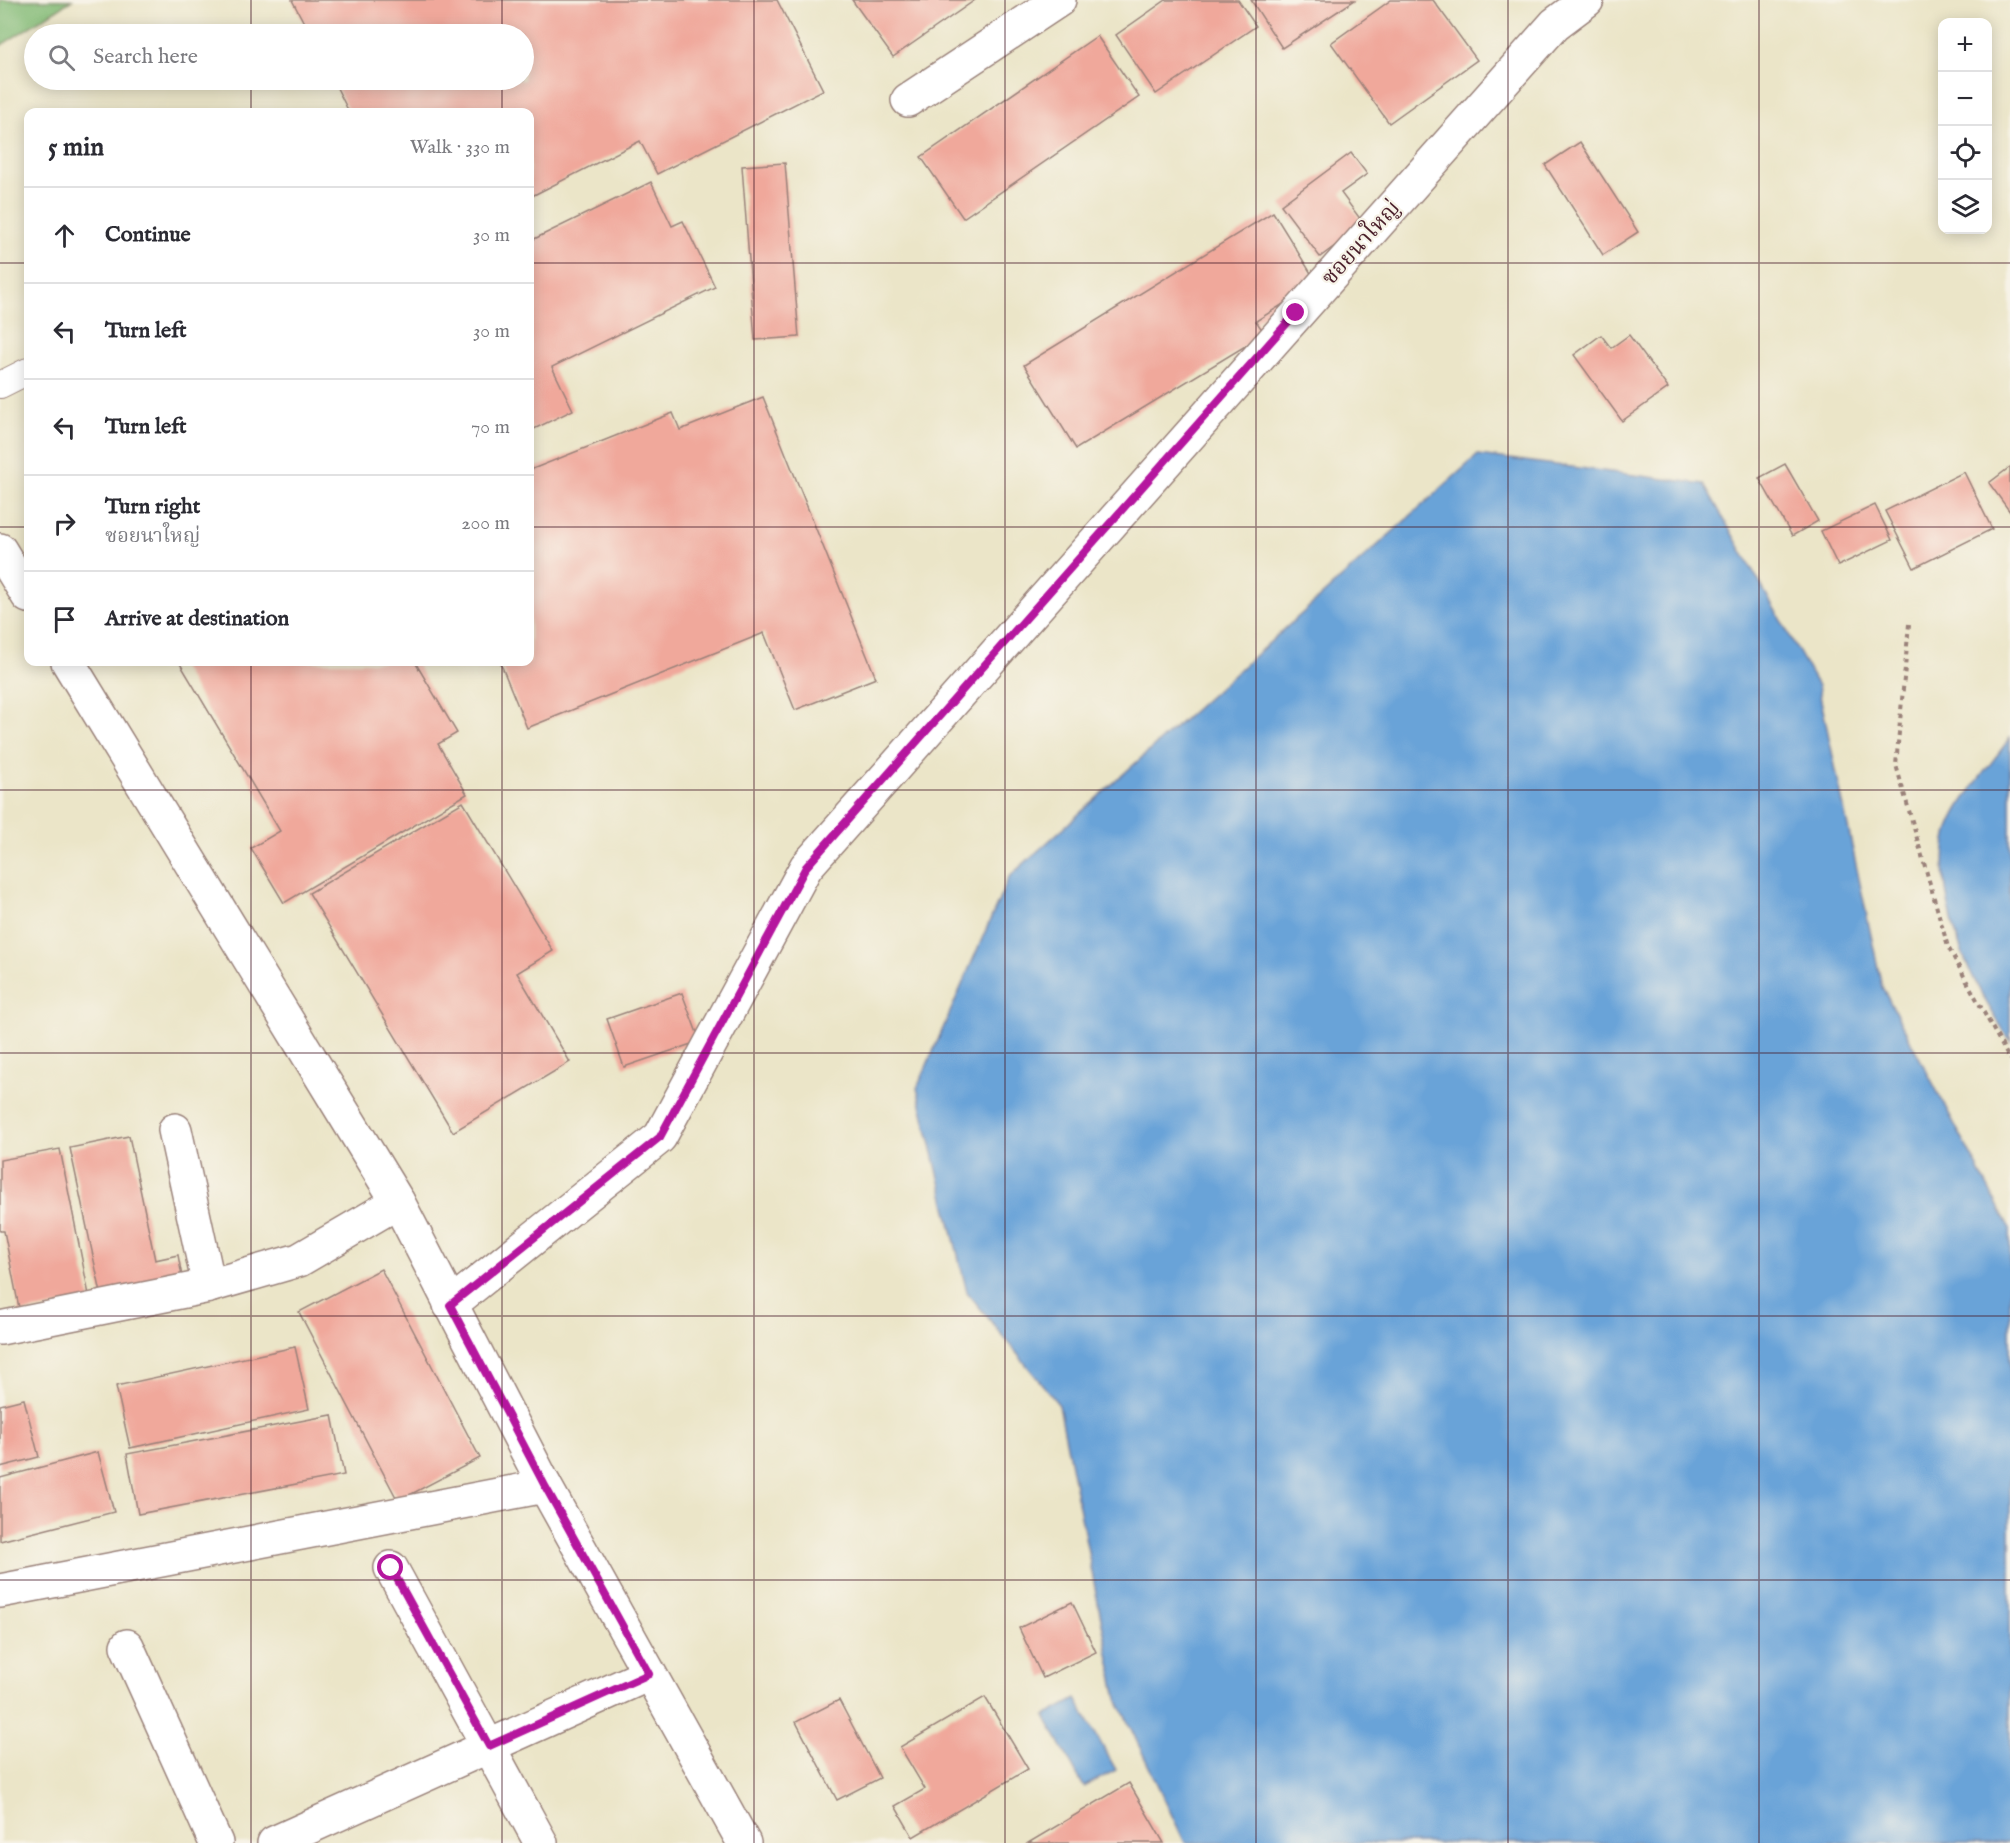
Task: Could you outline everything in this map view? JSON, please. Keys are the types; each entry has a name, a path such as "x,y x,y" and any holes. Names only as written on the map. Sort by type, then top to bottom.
{"street":[{"path":"908,100 1059,0"},
{"name":"ซอยนาใหญ่","path":"450,1305 660,1137 806,867 1547,12 1587,0"},
{"path":"0,550 24,589"},
{"path":"70,666 398,1202 545,1486 744,1843"},
{"path":"175,1130 209,1286"},
{"path":"0,1328 209,1286 299,1260 398,1202"},
{"path":"0,1591 545,1486"},
{"path":"391,1568 541,1843"},
{"path":"127,1646 216,1843"},
{"path":"274,1843 649,1674"}],"lane":[{"path":"0,385 24,373"}],"path":[{"path":"1909,624 1896,765 1948,947 2010,1060"}],"green space":[{"path":"0,0 72,0 34,24 24,24 24,31 0,46"}],"water":[{"path":"1478,455 1704,484 1818,686 1882,987 2010,1229 2010,1843 1185,1843 1117,1699 1059,1405 967,1292 917,1088 1009,877"},
{"path":"2010,738 2010,1041 1967,965 1949,905 1944,863 1946,843 1955,815"},
{"path":"1076,1699 1116,1770 1084,1787 1045,1716"}],"building":[{"path":"292,0 777,0 823,90 657,174 640,141 534,195 534,108 347,108 338,90 534,90 534,24 305,24"},
{"path":"852,0 975,0 893,57"},
{"path":"1166,0 1238,0 1256,26 1156,94 1116,35"},
{"path":"1251,0 1355,0 1282,48"},
{"path":"1391,0 1433,0 1477,60 1389,123 1331,43"},
{"path":"1097,36 1139,97 963,218 921,157"},
{"path":"1580,142 1638,232 1603,255 1545,165"},
{"path":"1351,153 1367,174 1341,193 1364,224 1320,257 1281,205"},
{"path":"785,163 799,337 755,340 742,166"},
{"path":"651,182 672,226 683,221 715,287 552,367 573,410 534,429 534,239"},
{"path":"1273,212 1317,283 1256,321 1265,334 1076,449 1024,365"},
{"path":"1601,335 1611,348 1629,335 1668,388 1622,421 1574,355"},
{"path":"763,397 876,678 795,710 764,633 527,728 502,666 534,666 534,468 673,413 680,430"},
{"path":"1785,464 1818,521 1792,536 1759,478"},
{"path":"2010,467 2010,512 1989,483"},
{"path":"1964,472 1992,529 1914,568 1885,511"},
{"path":"1875,505 1892,540 1838,566 1821,531"},
{"path":"181,666 417,666 457,733 438,744 467,794 284,903 251,848 280,831"},
{"path":"463,802 553,951 517,973 570,1062 453,1132 309,893"},
{"path":"682,993 700,1041 624,1067 607,1019"},
{"path":"129,1136 155,1260 178,1255 183,1282 102,1298 70,1148"},
{"path":"60,1149 90,1300 20,1313 4,1231 0,1231 0,1160"},
{"path":"381,1269 480,1458 398,1501 299,1312"},
{"path":"295,1347 309,1409 130,1448 116,1386"},
{"path":"24,1399 39,1457 0,1467 0,1405"},
{"path":"332,1415 344,1475 138,1514 127,1454"},
{"path":"98,1452 114,1512 0,1541 0,1478"},
{"path":"1072,1602 1096,1652 1043,1678 1019,1628"},
{"path":"985,1697 1028,1769 913,1837 895,1806 925,1789 900,1747"},
{"path":"839,1700 880,1778 837,1800 796,1722"},
{"path":"1129,1783 1164,1843 1028,1843"}],"route":[{"path":"391,1568 489,1746 649,1674 545,1486 450,1305 660,1137 806,867 1296,313"}]}
